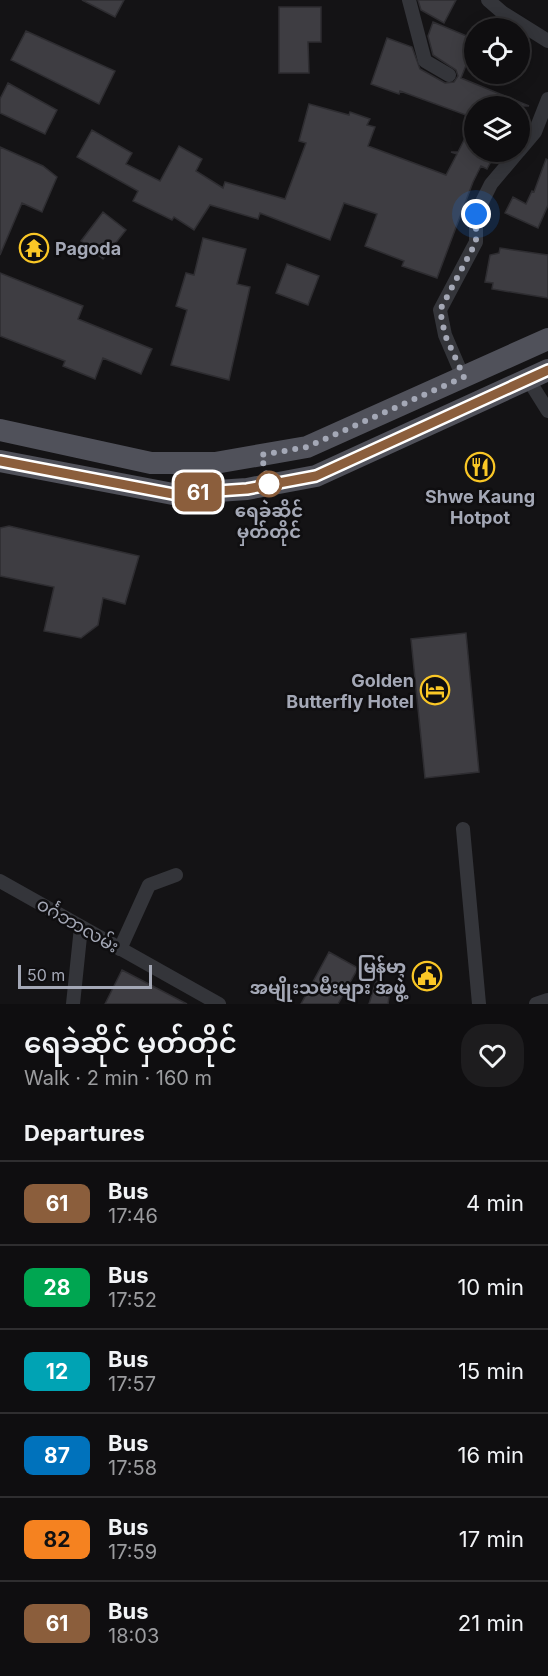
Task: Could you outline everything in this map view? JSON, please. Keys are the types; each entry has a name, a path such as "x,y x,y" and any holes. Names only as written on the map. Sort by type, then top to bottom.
{"main road":[{"path":"0,430 151,463 215,464 307,447 548,339"},
{"path":"0,461 173,494 247,489 316,476 538,375"}],"street":[{"path":"409,0 425,61 449,75"},
{"path":"488,0 503,13 548,41"},
{"path":"530,138 535,132 548,99"},
{"path":"464,377 445,335 440,310 476,242 476,214 491,184 510,162"},
{"path":"538,375 548,411"},
{"path":"463,829 479,1004"},
{"path":"120,949 149,885 176,874"},
{"name":"ဝင်္ဂဘာလမ်း","path":"0,880 219,1004"},
{"path":"73,1004 81,927"},
{"path":"536,1004 548,1000"}],"building":[{"path":"82,0 124,0 115,17"},
{"path":"418,0 456,0 444,23 421,10"},
{"path":"279,7 321,7 321,42 308,42 309,73 279,73"},
{"path":"433,22 464,35 464,70 461,78 464,79 464,84 476,84 505,96 464,96 464,114 400,91 399,94 371,84 387,38 412,47 420,69 445,83 454,82 458,76 456,70 433,55 428,36"},
{"path":"26,31 115,71 99,104 11,60"},
{"path":"8,83 57,110 45,134 0,113 0,99"},
{"path":"309,104 349,115 350,112 370,119 367,125 375,127 368,146 446,175 457,154 451,152 458,152 464,140 464,162 491,162 487,169 481,166 473,182 437,278 402,266 404,261 365,246 377,214 344,203 330,240 260,213 258,219 210,205 194,230 174,217 172,220 133,201 138,191 77,157 92,130 132,153 126,164 160,181 179,146 202,159 196,171 223,188 225,182 285,199 306,143 299,141"},
{"path":"0,147 43,166 57,177 42,212 22,203 0,255"},
{"path":"546,159 548,160 548,205 538,228 505,213 513,197 526,204 532,191 534,192"},
{"path":"103,212 126,230 103,259 81,241"},
{"path":"203,238 246,249 237,284 250,287 229,380 171,365 187,310 176,306 186,273 194,275"},
{"path":"500,248 548,255 548,298 492,289 493,283 485,282 490,255 499,253"},
{"path":"287,264 319,276 308,305 276,293"},
{"path":"0,273 83,306 78,319 152,349 141,374 103,358 95,379 63,366 65,361 0,336"},
{"path":"9,526 139,556 125,604 103,598 98,625 81,638 44,631 54,587 0,576 0,528"},
{"path":"466,633 479,772 425,778 411,639"},
{"path":"329,952 358,968 338,1004 301,1004"},
{"path":"122,970 187,1004 105,1004"},
{"path":"376,981 391,984 388,1004 369,1004"}],"bus line":[{"name":"61","path":"0,461 173,494 247,489 316,476 548,370"}],"place":[{"name":"Pagoda","path":"34,248"},
{"name":"Shwe Kaung Hotpot","path":"480,467"},
{"name":"ရေခဲဆိုင် မှတ်တိုင်","path":"269,484"},
{"name":"Golden Butterfly Hotel","path":"435,690"},
{"name":"မြန်မာ့ အမျိုးသမီးများ အဖွဲ့","path":"427,976"}],"route":[{"path":"269,484 261,455 307,447 464,377 445,335 440,310 476,242 476,214"}]}
